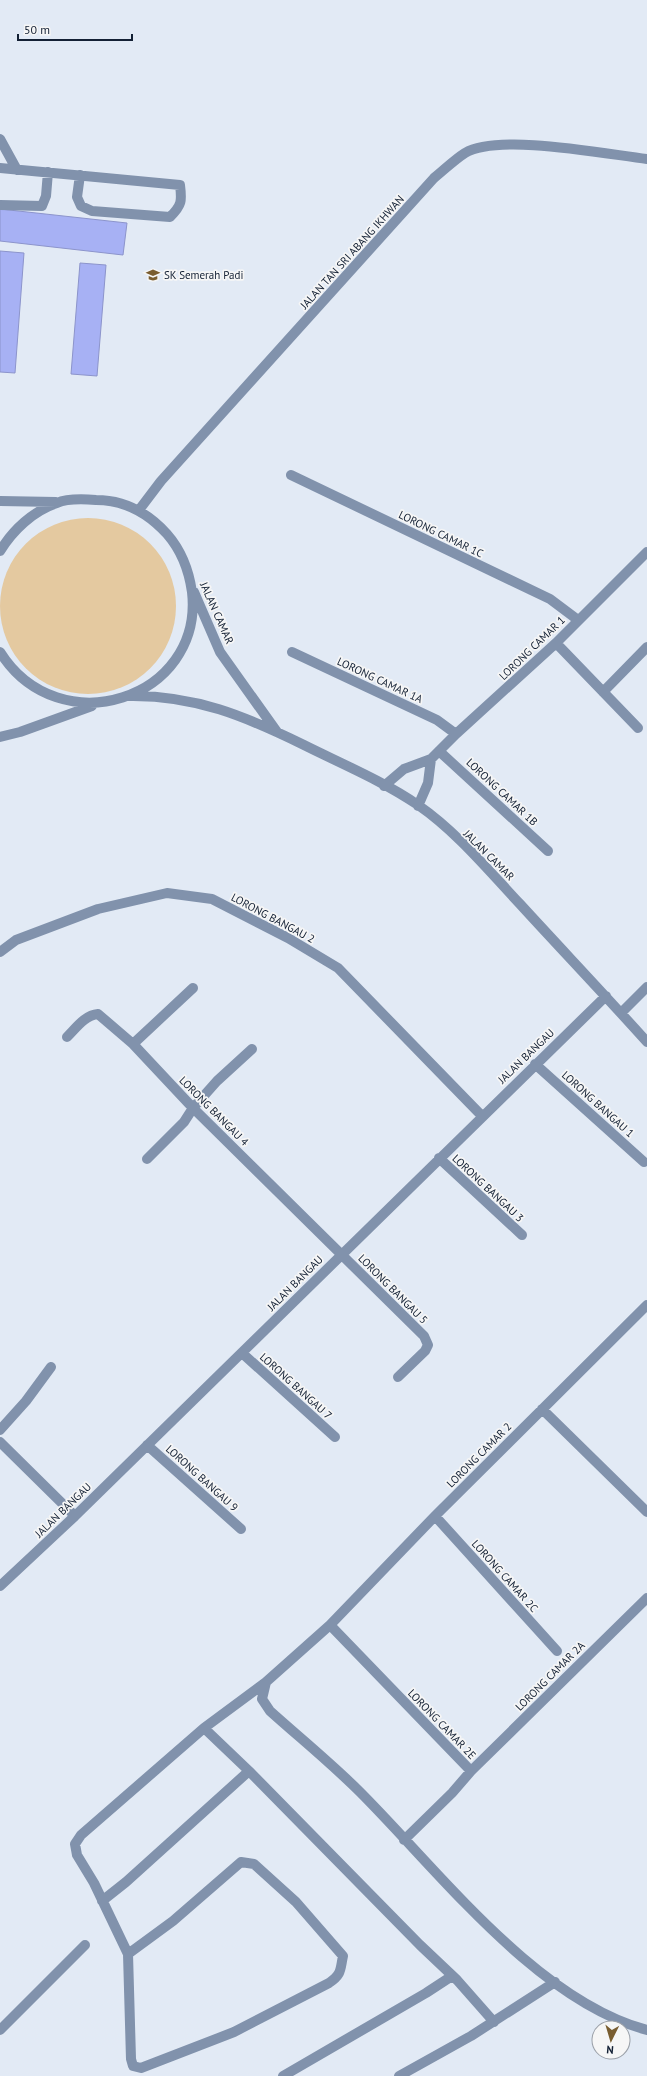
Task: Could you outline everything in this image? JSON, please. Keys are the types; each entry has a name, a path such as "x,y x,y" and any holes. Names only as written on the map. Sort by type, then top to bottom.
{"street":[{"path":"0,139 17,170"},
{"name":"JALAN TAN SRI ABANG IKHWAN","path":"139,510 162,481 434,178 465,153 492,144 528,145 647,159"},
{"path":"0,168 80,175 180,185 182,201 178,210 170,217 92,211 81,206 77,197 80,175"},
{"path":"0,205 42,206 46,196 48,172"},
{"name":"LORONG CAMAR 1C","path":"291,475 550,599 578,620"},
{"path":"0,501 57,502 84,499 102,500 139,510"},
{"path":"0,551 8,539 28,519 57,502"},
{"name":"JALAN CAMAR","path":"139,510 172,540 181,555 220,652 277,732"},
{"name":"LORONG CAMAR 1","path":"384,786 404,769 431,759 456,734 556,643 647,552"},
{"path":"0,738 98,703 129,696 156,680 167,668 183,645 191,615 191,583"},
{"path":"556,643 638,728"},
{"path":"603,692 647,647"},
{"path":"0,652 19,676 43,693 66,701 98,703"},
{"name":"LORONG CAMAR 1A","path":"292,652 437,720 456,734"},
{"name":"JALAN CAMAR","path":"129,696 155,696 199,702 277,732 384,786 418,806 468,848 647,1042"},
{"name":"LORONG CAMAR 1B","path":"439,751 548,851"},
{"path":"418,806 428,783 431,759"},
{"name":"LORONG BANGAU 2","path":"0,952 16,940 98,909 167,893 212,899 288,938 338,968 482,1116"},
{"path":"621,1013 647,987"},
{"path":"133,1044 192,988"},
{"name":"JALAN BANGAU","path":"0,1586 75,1516 606,996"},
{"name":"LORONG BANGAU 4","path":"67,1037 86,1018 92,1014 98,1014 133,1044 193,1108 341,1254"},
{"path":"147,1159 184,1122 193,1108 217,1081 252,1049"},
{"name":"LORONG BANGAU 1","path":"535,1064 644,1162"},
{"name":"LORONG BANGAU 3","path":"439,1158 522,1235"},
{"name":"LORONG BANGAU 5","path":"341,1254 424,1336 428,1345 425,1351 398,1377"},
{"name":"LORONG CAMAR 2","path":"102,1901 77,1855 75,1844 81,1835 204,1728 266,1682 330,1625 435,1516 647,1305"},
{"name":"LORONG BANGAU 7","path":"242,1353 335,1437"},
{"path":"0,1430 26,1401 51,1367"},
{"path":"542,1409 647,1512"},
{"path":"0,1442 75,1516"},
{"name":"LORONG BANGAU 9","path":"147,1445 241,1529"},
{"name":"LORONG CAMAR 2C","path":"435,1516 557,1651"},
{"name":"LORONG CAMAR 2A","path":"471,1771 647,1598"},
{"name":"LORONG CAMAR 2E","path":"330,1625 471,1771 404,1840"},
{"path":"266,1682 262,1699 270,1711 359,1791 404,1840 489,1927 555,1982 590,2006 622,2021 647,2030"},
{"path":"204,1728 249,1771 452,1976 494,2022"},
{"path":"128,1954 173,1921 241,1862 247,1862 254,1864 296,1902 343,1956 341,1972 329,1983 234,2032 142,2068 133,2066 130,2059 128,1954 102,1901 249,1771"},
{"path":"0,2030 85,1945"},
{"path":"283,2076 426,1993 452,1976"},
{"path":"399,2076 494,2022 555,1982"}],"shaded area":[{"path":"79,518 97,518 122,524 137,532 151,543 162,557 170,572 175,589 175,623 170,640 162,655 151,669 137,680 114,691 97,694 79,694 54,688 39,680 25,669 14,655 3,632 0,615 0,597 6,572 14,557 25,543 39,532 62,521"}],"building":[{"path":"0,209 127,223 123,255 0,241"},
{"path":"0,251 24,253 15,373 0,372"},
{"path":"80,263 106,265 97,376 71,374"}],"place":[{"name":"SK Semerah Padi","path":"153,275"}]}
